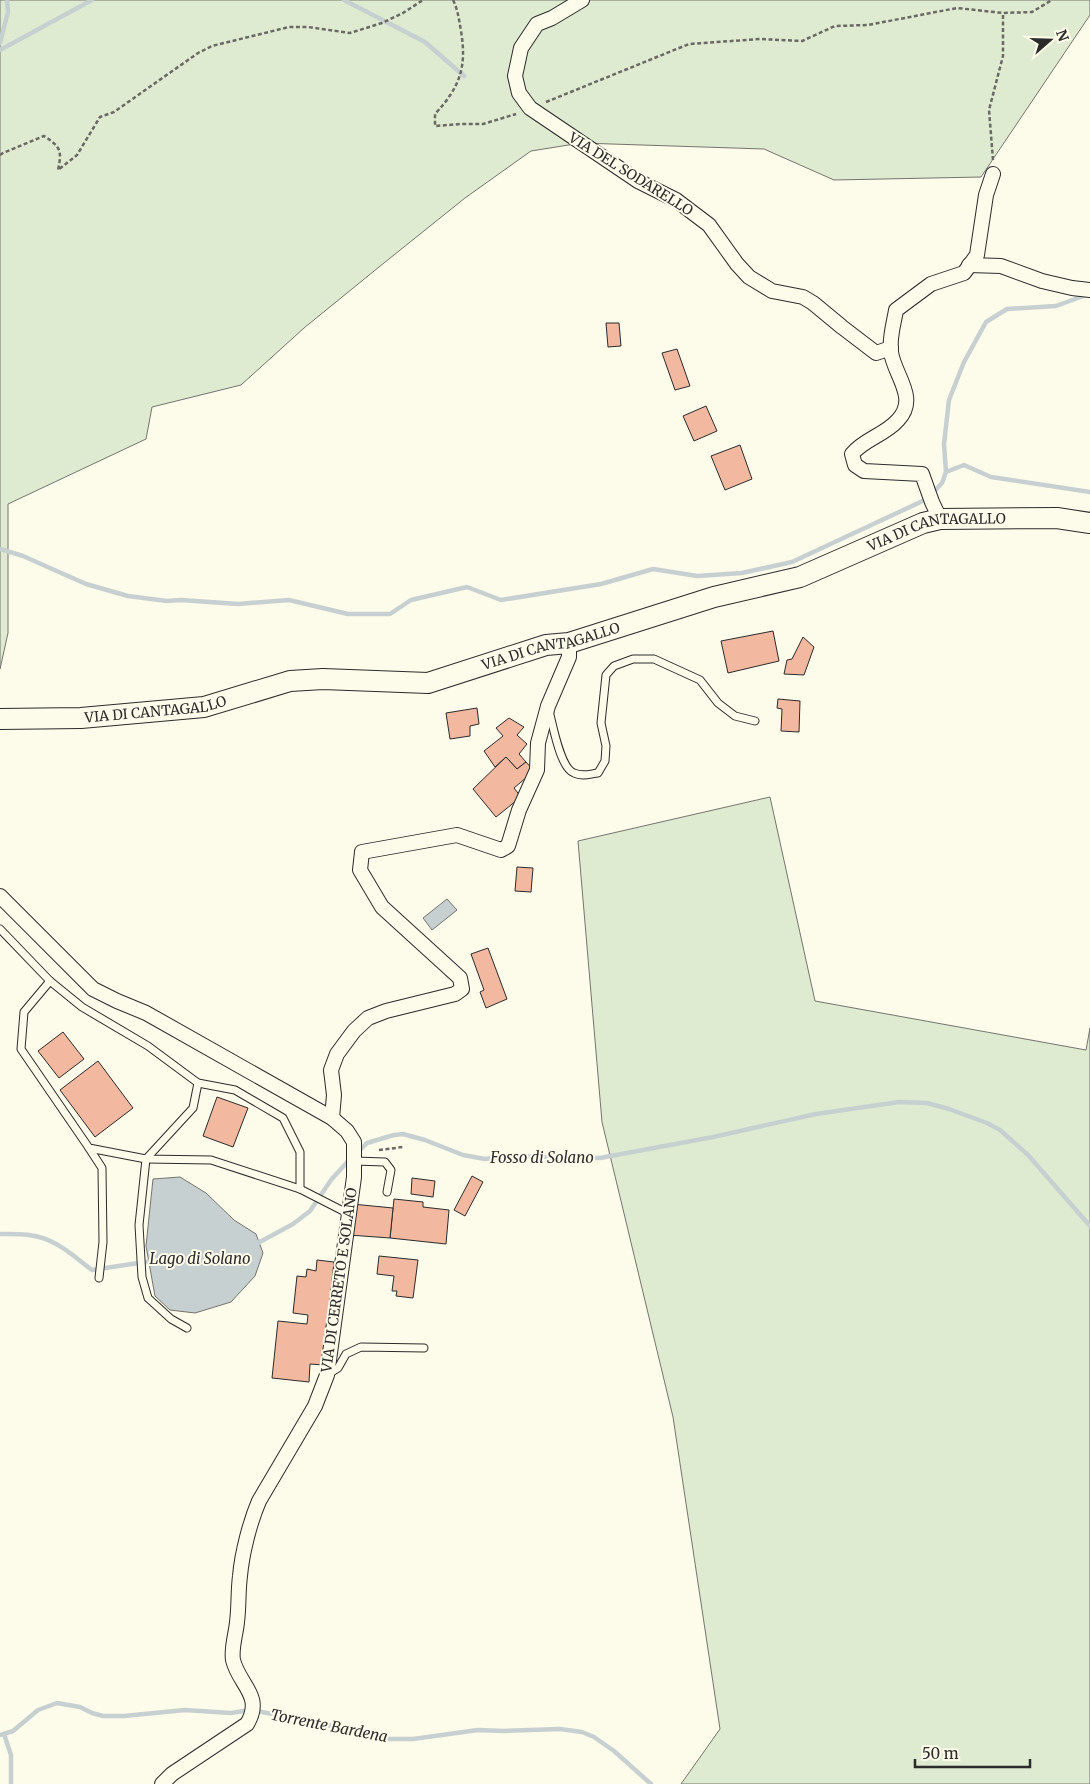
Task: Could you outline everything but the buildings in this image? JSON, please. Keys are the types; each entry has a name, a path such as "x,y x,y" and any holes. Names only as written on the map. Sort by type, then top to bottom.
{"street":[{"name":"VIA DEL SODARELLO","path":"582,0 552,18 537,24 521,48 515,76 519,93 530,108 638,181 676,200 709,225 749,278 772,291 803,297 876,353 891,348"},
{"path":"936,510 922,474 864,471 854,465 852,454 858,446 881,434 899,420 905,409 907,395 891,354 891,338 896,310 931,284 964,273 970,265 977,255 986,195 994,174"},
{"path":"970,265 1001,266 1042,281 1090,290"},
{"name":"VIA DI CANTAGALLO","path":"0,719 81,718 204,707 290,681 323,679 428,683 546,645 569,643 714,596 800,577 923,523 936,510 1057,518 1090,523"},
{"path":"332,1118 334,1095 331,1070 337,1054 354,1031 368,1018 377,1014 455,994 462,989 460,978 382,907 360,870 362,852 457,834 501,850 508,846 519,810 537,770 538,743 548,706 569,657 569,643"},
{"name":"VIA DI CERRETO E SOLANO","path":"0,896 93,989 146,1013 332,1118 348,1131 354,1142 354,1177 327,1375 315,1406 252,1517 240,1574 234,1660 240,1676 249,1689 253,1709 247,1724 172,1774 162,1784"}],"lane":[{"path":"548,706 565,766 573,773 585,775 598,773 605,762 606,746 601,723 606,675 614,666 632,659 654,659 700,680 718,702 735,716 756,720"},
{"path":"0,929 50,980 82,1007 148,1046 198,1083 235,1090 283,1118 300,1152 300,1189"},
{"path":"50,980 24,1012 21,1050 102,1168 103,1242 99,1278"},
{"path":"187,1328 171,1319 148,1298 142,1277 139,1226 146,1159 193,1108 198,1083"},
{"path":"89,1148 146,1159 211,1160 300,1189 349,1214"},
{"path":"354,1161 385,1162 391,1170 387,1192"},
{"path":"327,1375 338,1368 346,1354 361,1347 424,1348"}],"path":[{"path":"0,155 44,136 57,145 61,156 58,170 77,155 100,117 114,112 198,53 212,46 289,27 308,27 350,33 382,23 403,13 423,0"},
{"path":"453,0 458,9 462,35 463,65 457,84 448,100 435,114 436,126 483,124 528,111 530,108 689,44 760,39 802,41 835,26 868,25 957,8 1003,13 1032,12 1052,0"},
{"path":"994,174 989,110 1003,56 1003,13"}],"green space":[{"path":"0,0 1090,0 1090,15 981,177 834,180 764,149 581,143 531,151 465,198 379,267 304,328 241,385 152,407 146,439 8,504 8,633 0,669"},
{"path":"770,797 815,1001 1086,1050 1090,1028 1090,1784 681,1784 720,1729 673,1417 602,1122 578,841"}],"water":[{"path":"447,899 457,910 432,930 423,918"},
{"name":"Lago di Solano","path":"180,1177 206,1193 234,1220 256,1234 263,1253 255,1276 231,1302 195,1313 170,1310 155,1296 146,1246 153,1179"}],"waterway":[{"path":"0,43 8,12 7,0"},
{"path":"0,50 92,0"},
{"path":"344,0 425,42 464,76"},
{"path":"946,472 944,444 949,400 964,362 986,322 1007,309 1056,306 1086,295"},
{"path":"0,549 23,556 86,584 128,596 167,601 181,600 238,604 289,600 348,614 390,614 411,600 467,587 501,600 601,584 653,569 697,576 742,573 792,562 927,499 942,483 946,472 964,465 991,477 1090,492"},
{"name":"Fosso di Solano","path":"358,1152 367,1143 403,1134 425,1140 463,1155 485,1159 506,1156 600,1158 713,1137 816,1114 899,1102 927,1103 987,1123 1000,1130 1028,1155 1090,1226"},
{"name":"Fosso di Solano","path":"256,1244 293,1224 310,1211 331,1180 350,1159"},
{"name":"Fosso di Solano","path":"0,1234 30,1235 46,1239 67,1251 92,1270 152,1261"},
{"name":"Torrente Bardena","path":"0,1735 13,1731 38,1710 57,1703 80,1707 103,1716 124,1716 185,1710 231,1713 250,1710 314,1721 366,1736 389,1739 413,1739 478,1730 560,1729 582,1732 594,1737 614,1751 651,1784"},
{"path":"4,1734 11,1755 11,1784"}]}
